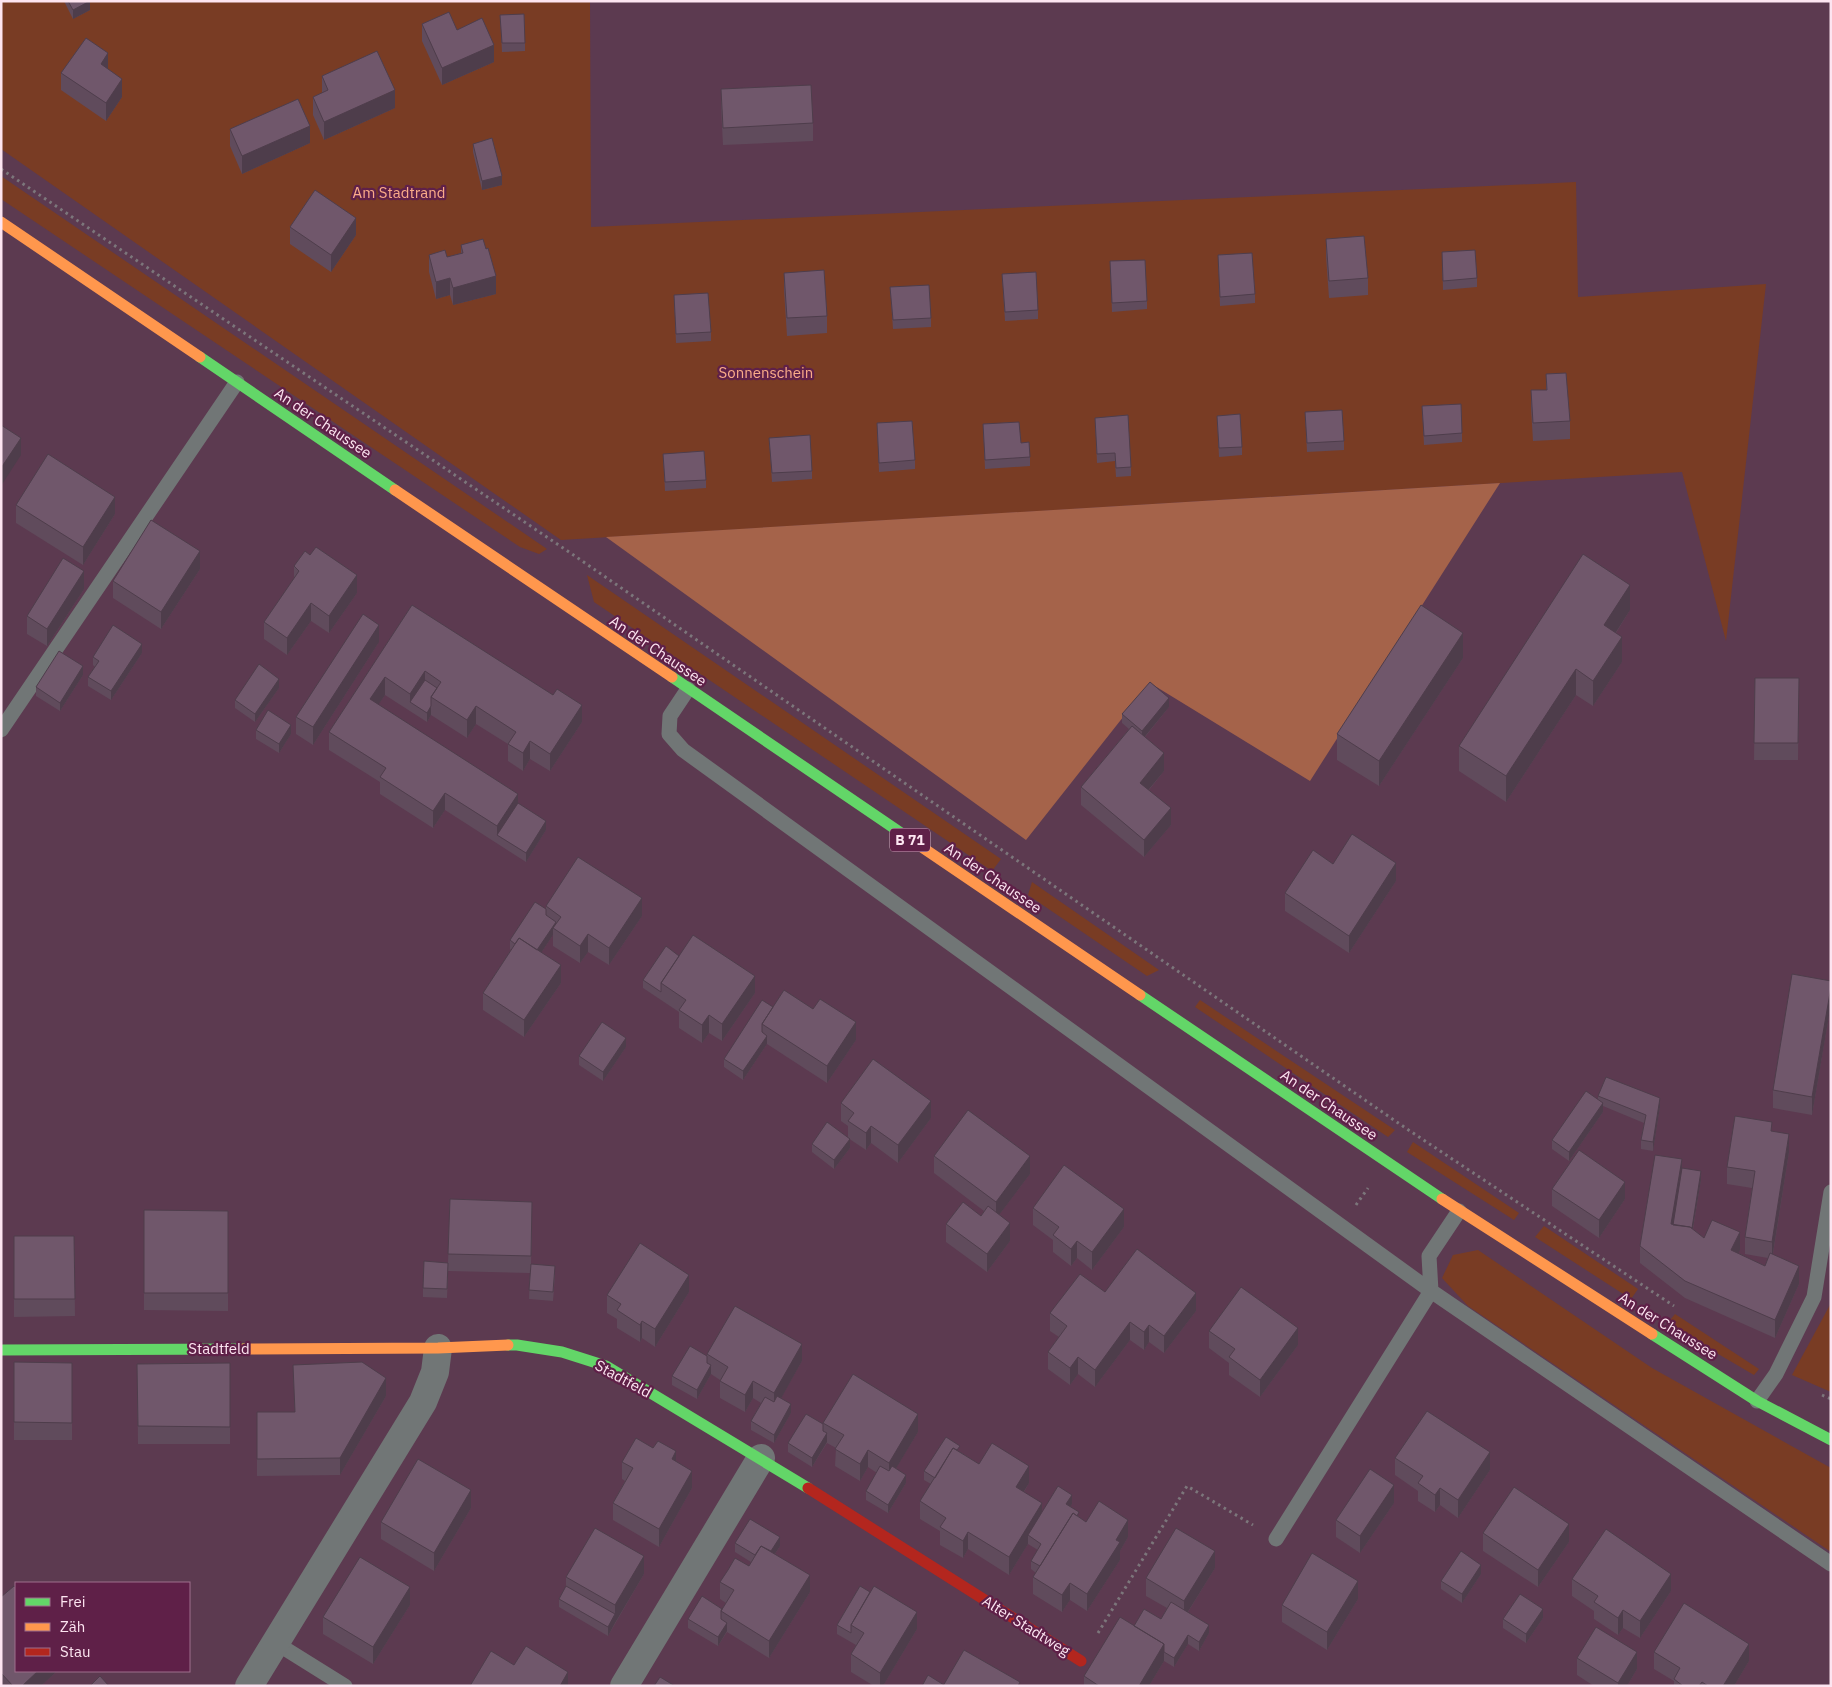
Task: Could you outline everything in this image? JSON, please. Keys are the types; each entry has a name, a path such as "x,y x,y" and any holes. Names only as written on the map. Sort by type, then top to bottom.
{"main road":[{"name":"An der Chaussee","path":"1,222 1459,1211 1757,1400 1831,1440"},
{"name":"Stadtfeld","path":"1,1350 438,1348 517,1345 562,1352 606,1366 660,1400"},
{"name":"Alter Stadtweg","path":"660,1400 761,1458 1081,1661"}],"street":[{"path":"249,1686 422,1402 435,1372 438,1348"},
{"path":"624,1686 761,1458"}],"lane":[{"path":"1,730 237,382"},
{"path":"688,689 670,716 669,734 683,750 1431,1291 1831,1564"},
{"path":"1757,1400 1776,1374 1814,1297 1831,1192"},
{"path":"1276,1539 1431,1291 1429,1256 1459,1211"},
{"path":"276,1643 345,1686"}],"path":[{"path":"1,169 572,554 1407,1129 1678,1308"},
{"path":"1776,1374 1831,1399"},
{"name":"Alter Stadtweg","path":"1081,1661 1187,1486 1276,1539"}],"green space":[{"path":"1,1 590,1 591,227 1576,182 1578,297 1766,284 1726,641 1682,472 561,540 1,149"},
{"path":"1,176 547,549 539,554 520,547 1,199"},
{"path":"587,575 1001,859 992,871 594,602"},
{"path":"1032,882 1159,970 1147,976 1028,895"},
{"path":"1200,1000 1395,1130 1388,1137 1195,1007"},
{"path":"1413,1142 1519,1213 1514,1220 1407,1152"},
{"path":"1544,1226 1638,1289 1631,1299 1535,1237"},
{"path":"1478,1250 1652,1368 1831,1468 1831,1552 1468,1306 1442,1278 1453,1255"},
{"path":"1831,1303 1831,1392 1792,1375"},
{"path":"1675,1314 1759,1369 1754,1375 1667,1324"}],"shaded area":[{"path":"1500,483 1310,781 1150,683 1026,840 606,537"}],"building":[{"path":"68,1 90,1 73,10"},
{"path":"449,12 457,30 482,18 494,45 442,68 422,24"},
{"path":"524,14 525,43 502,43 500,15"},
{"path":"86,38 108,53 101,64 122,79 106,103 61,73"},
{"path":"377,51 395,90 324,122 313,97 328,90 322,76"},
{"path":"811,85 813,123 723,128 721,89"},
{"path":"298,99 310,126 242,156 230,129"},
{"path":"492,138 502,176 482,181 473,144"},
{"path":"315,190 356,218 331,255 290,227"},
{"path":"1364,236 1368,278 1329,281 1326,239"},
{"path":"483,239 486,249 488,248 496,276 453,288 450,278 436,282 429,255 445,250 447,257 463,253 461,245"},
{"path":"1475,250 1477,278 1443,281 1442,252"},
{"path":"1252,253 1255,294 1220,297 1218,255"},
{"path":"1145,260 1147,301 1112,303 1110,261"},
{"path":"824,270 827,316 787,318 784,273"},
{"path":"1036,272 1038,310 1005,312 1002,274"},
{"path":"929,285 931,318 893,320 890,287"},
{"path":"708,293 711,332 676,334 674,295"},
{"path":"1566,373 1570,421 1533,423 1531,390 1547,390 1546,374"},
{"path":"1461,404 1462,433 1424,436 1422,406"},
{"path":"1342,410 1344,441 1307,443 1305,412"},
{"path":"1240,414 1242,447 1219,448 1217,416"},
{"path":"1128,415 1131,467 1116,468 1115,453 1097,454 1095,418"},
{"path":"912,421 915,460 879,463 877,423"},
{"path":"1019,422 1021,443 1029,442 1030,457 985,460 983,424"},
{"path":"1,425 21,438 1,468"},
{"path":"810,435 812,471 772,473 769,438"},
{"path":"704,451 706,480 665,482 663,454"},
{"path":"48,454 115,497 83,547 16,505"},
{"path":"151,520 200,551 161,612 113,581"},
{"path":"316,547 357,575 329,616 311,603 287,638 264,622 299,571 294,566 305,551 310,555"},
{"path":"1583,554 1630,585 1604,625 1622,637 1593,681 1576,669 1506,776 1459,746"},
{"path":"63,558 84,571 47,629 27,616"},
{"path":"412,605 553,695 557,689 582,705 550,754 530,741 523,753 508,744 516,732 476,706 467,720 431,697 441,682 425,671 410,694 385,677 370,699 518,794 497,826 445,793 433,811 380,777 386,768 329,732"},
{"path":"1421,605 1463,633 1379,761 1337,734"},
{"path":"363,614 379,625 313,727 296,717"},
{"path":"113,625 142,644 111,691 88,677 99,661 93,657"},
{"path":"59,651 83,666 60,703 36,687"},
{"path":"259,664 279,679 255,714 235,700"},
{"path":"1755,678 1799,678 1798,743 1754,743"},
{"path":"425,680 437,688 431,697 431,706 427,713 410,702"},
{"path":"1150,682 1169,698 1142,731 1122,714"},
{"path":"268,710 291,725 279,744 256,730"},
{"path":"1132,726 1164,753 1140,783 1171,808 1144,840 1081,787"},
{"path":"518,803 546,821 526,853 497,835"},
{"path":"1352,834 1396,863 1349,936 1285,893 1313,850 1333,864"},
{"path":"578,857 642,898 609,948 588,934 580,946 553,928 561,917 546,906"},
{"path":"535,902 546,909 546,915 556,922 537,950 519,938 515,944 510,940"},
{"path":"693,935 755,976 722,1024 709,1015 702,1025 679,1010 686,1000 661,983"},
{"path":"519,938 561,965 524,1020 483,993"},
{"path":"666,946 679,956 661,983 661,992 643,980"},
{"path":"1792,974 1831,981 1812,1097 1773,1090"},
{"path":"784,990 813,1009 820,999 856,1022 827,1066 762,1024"},
{"path":"762,1000 773,1007 762,1024 762,1032 767,1036 743,1071 724,1059"},
{"path":"602,1022 626,1038 603,1072 579,1056"},
{"path":"873,1059 931,1101 898,1145 871,1126 866,1133 848,1121 854,1113 841,1103"},
{"path":"1606,1077 1660,1098 1653,1142 1641,1140 1646,1115 1598,1096"},
{"path":"1586,1091 1603,1103 1569,1152 1552,1140"},
{"path":"968,1110 1030,1156 996,1202 934,1156"},
{"path":"1735,1116 1772,1122 1771,1131 1789,1134 1772,1242 1745,1237 1755,1171 1727,1167"},
{"path":"827,1122 850,1139 834,1160 812,1144"},
{"path":"1579,1150 1625,1182 1599,1220 1552,1189"},
{"path":"1655,1155 1682,1159 1671,1224 1690,1227 1704,1238 1712,1220 1740,1232 1731,1250 1765,1266 1770,1253 1799,1266 1775,1320 1685,1281 1640,1246"},
{"path":"1064,1165 1124,1209 1092,1252 1077,1241 1071,1249 1053,1235 1059,1227 1033,1208"},
{"path":"1682,1168 1701,1171 1692,1228 1673,1225"},
{"path":"450,1199 532,1202 531,1256 448,1254"},
{"path":"963,1202 981,1216 988,1206 1010,1223 987,1254 946,1224"},
{"path":"144,1210 228,1211 228,1293 144,1293"},
{"path":"14,1236 74,1236 75,1299 14,1299"},
{"path":"640,1243 689,1275 655,1329 642,1321 640,1325 617,1310 621,1304 607,1295"},
{"path":"1137,1249 1196,1293 1164,1336 1149,1325 1144,1332 1130,1322 1095,1370 1078,1357 1070,1368 1048,1352 1067,1326 1050,1313 1080,1274 1105,1292"},
{"path":"424,1261 448,1263 447,1289 423,1288"},
{"path":"531,1264 555,1266 553,1292 529,1290"},
{"path":"1241,1287 1298,1328 1260,1380 1229,1357 1235,1349 1209,1331"},
{"path":"735,1306 802,1344 774,1393 753,1381 745,1395 720,1381 728,1367 707,1354"},
{"path":"690,1346 707,1356 707,1363 711,1365 697,1390 672,1376"},
{"path":"14,1362 72,1363 72,1423 14,1422"},
{"path":"362,1362 386,1378 340,1458 257,1459 257,1412 295,1412 293,1365"},
{"path":"230,1363 230,1427 138,1426 137,1364"},
{"path":"853,1374 918,1414 889,1463 868,1450 860,1464 835,1449 844,1435 823,1423"},
{"path":"777,1396 791,1404 774,1435 751,1421 765,1397 774,1402"},
{"path":"1427,1411 1490,1452 1458,1500 1440,1488 1435,1495 1418,1483 1423,1476 1395,1458"},
{"path":"806,1414 823,1424 823,1431 827,1433 812,1458 788,1443"},
{"path":"946,1437 960,1446 957,1450 953,1448 935,1478 924,1471"},
{"path":"636,1438 653,1448 658,1441 676,1451 672,1459 692,1471 659,1529 613,1503 633,1468 622,1462"},
{"path":"992,1443 1029,1466 1016,1487 1042,1503 1009,1557 968,1532 963,1541 940,1527 946,1518 920,1501 953,1448 979,1464"},
{"path":"418,1459 471,1490 434,1553 381,1522"},
{"path":"880,1466 889,1471 892,1466 906,1475 888,1505 866,1491"},
{"path":"1370,1469 1394,1485 1360,1536 1336,1520"},
{"path":"1058,1486 1072,1495 1066,1504 1079,1512 1077,1516 1073,1513 1040,1566 1031,1561 1041,1544 1028,1535"},
{"path":"1514,1487 1569,1524 1538,1570 1483,1533"},
{"path":"1099,1501 1128,1520 1116,1540 1120,1542 1087,1594 1070,1583 1062,1595 1033,1577 1073,1513 1086,1522"},
{"path":"750,1519 780,1537 771,1551 761,1546 755,1555 735,1543"},
{"path":"595,1528 644,1556 615,1605 566,1577"},
{"path":"1176,1528 1215,1551 1184,1601 1146,1578"},
{"path":"1606,1529 1671,1574 1640,1621 1623,1610 1618,1618 1594,1602 1598,1596 1572,1579"},
{"path":"761,1546 810,1575 769,1641 721,1611 734,1590 720,1582 735,1558 749,1566"},
{"path":"1461,1551 1481,1565 1462,1594 1441,1581"},
{"path":"1312,1553 1358,1581 1327,1632 1282,1605"},
{"path":"360,1557 410,1587 373,1647 323,1617"},
{"path":"566,1586 615,1614 608,1627 559,1599"},
{"path":"860,1586 870,1592 851,1625 851,1633 837,1625"},
{"path":"874,1586 917,1612 880,1673 851,1654 864,1633 851,1625"},
{"path":"15,1587 15,1672 37,1672 22,1686 13,1686 1,1673 1,1597"},
{"path":"1520,1594 1543,1609 1526,1634 1503,1619"},
{"path":"702,1596 722,1609 721,1619 727,1623 718,1637 688,1619"},
{"path":"1171,1602 1209,1625 1199,1642 1188,1635 1174,1658 1164,1652 1164,1644 1134,1626 1144,1609 1161,1619"},
{"path":"1684,1603 1749,1644 1723,1686 1708,1686 1702,1682 1699,1686 1683,1686 1674,1679 1680,1668 1654,1652"},
{"path":"1120,1617 1164,1644 1139,1686 1099,1686 1084,1676"},
{"path":"1596,1627 1637,1652 1618,1683 1577,1658"},
{"path":"526,1646 568,1672 560,1686 470,1686 491,1651 514,1665"},
{"path":"964,1650 1020,1682 1018,1686 943,1686"},
{"path":"928,1675 944,1685 922,1686"},
{"path":"100,1676 109,1686 90,1686"},
{"path":"660,1677 675,1686 654,1686"}],"traffic: fast":[{"path":"200,357 395,490"},
{"path":"672,677 904,835"},
{"path":"1140,995 1442,1199"},
{"path":"1652,1334 1757,1401 1831,1440"},
{"path":"508,1345 562,1352 606,1366 808,1488"},
{"path":"1,1350 243,1349"}],"traffic: slow":[{"path":"1,222 200,357"},
{"path":"395,490 672,677"},
{"path":"904,835 1140,995"},
{"path":"1442,1199 1652,1334"},
{"path":"243,1349 438,1348 508,1345"}],"traffic: jam":[{"path":"808,1488 1081,1661"}],"park label":[{"name":"Am Stadtrand","path":"399,193"},
{"name":"Sonnenschein","path":"766,373"}]}
